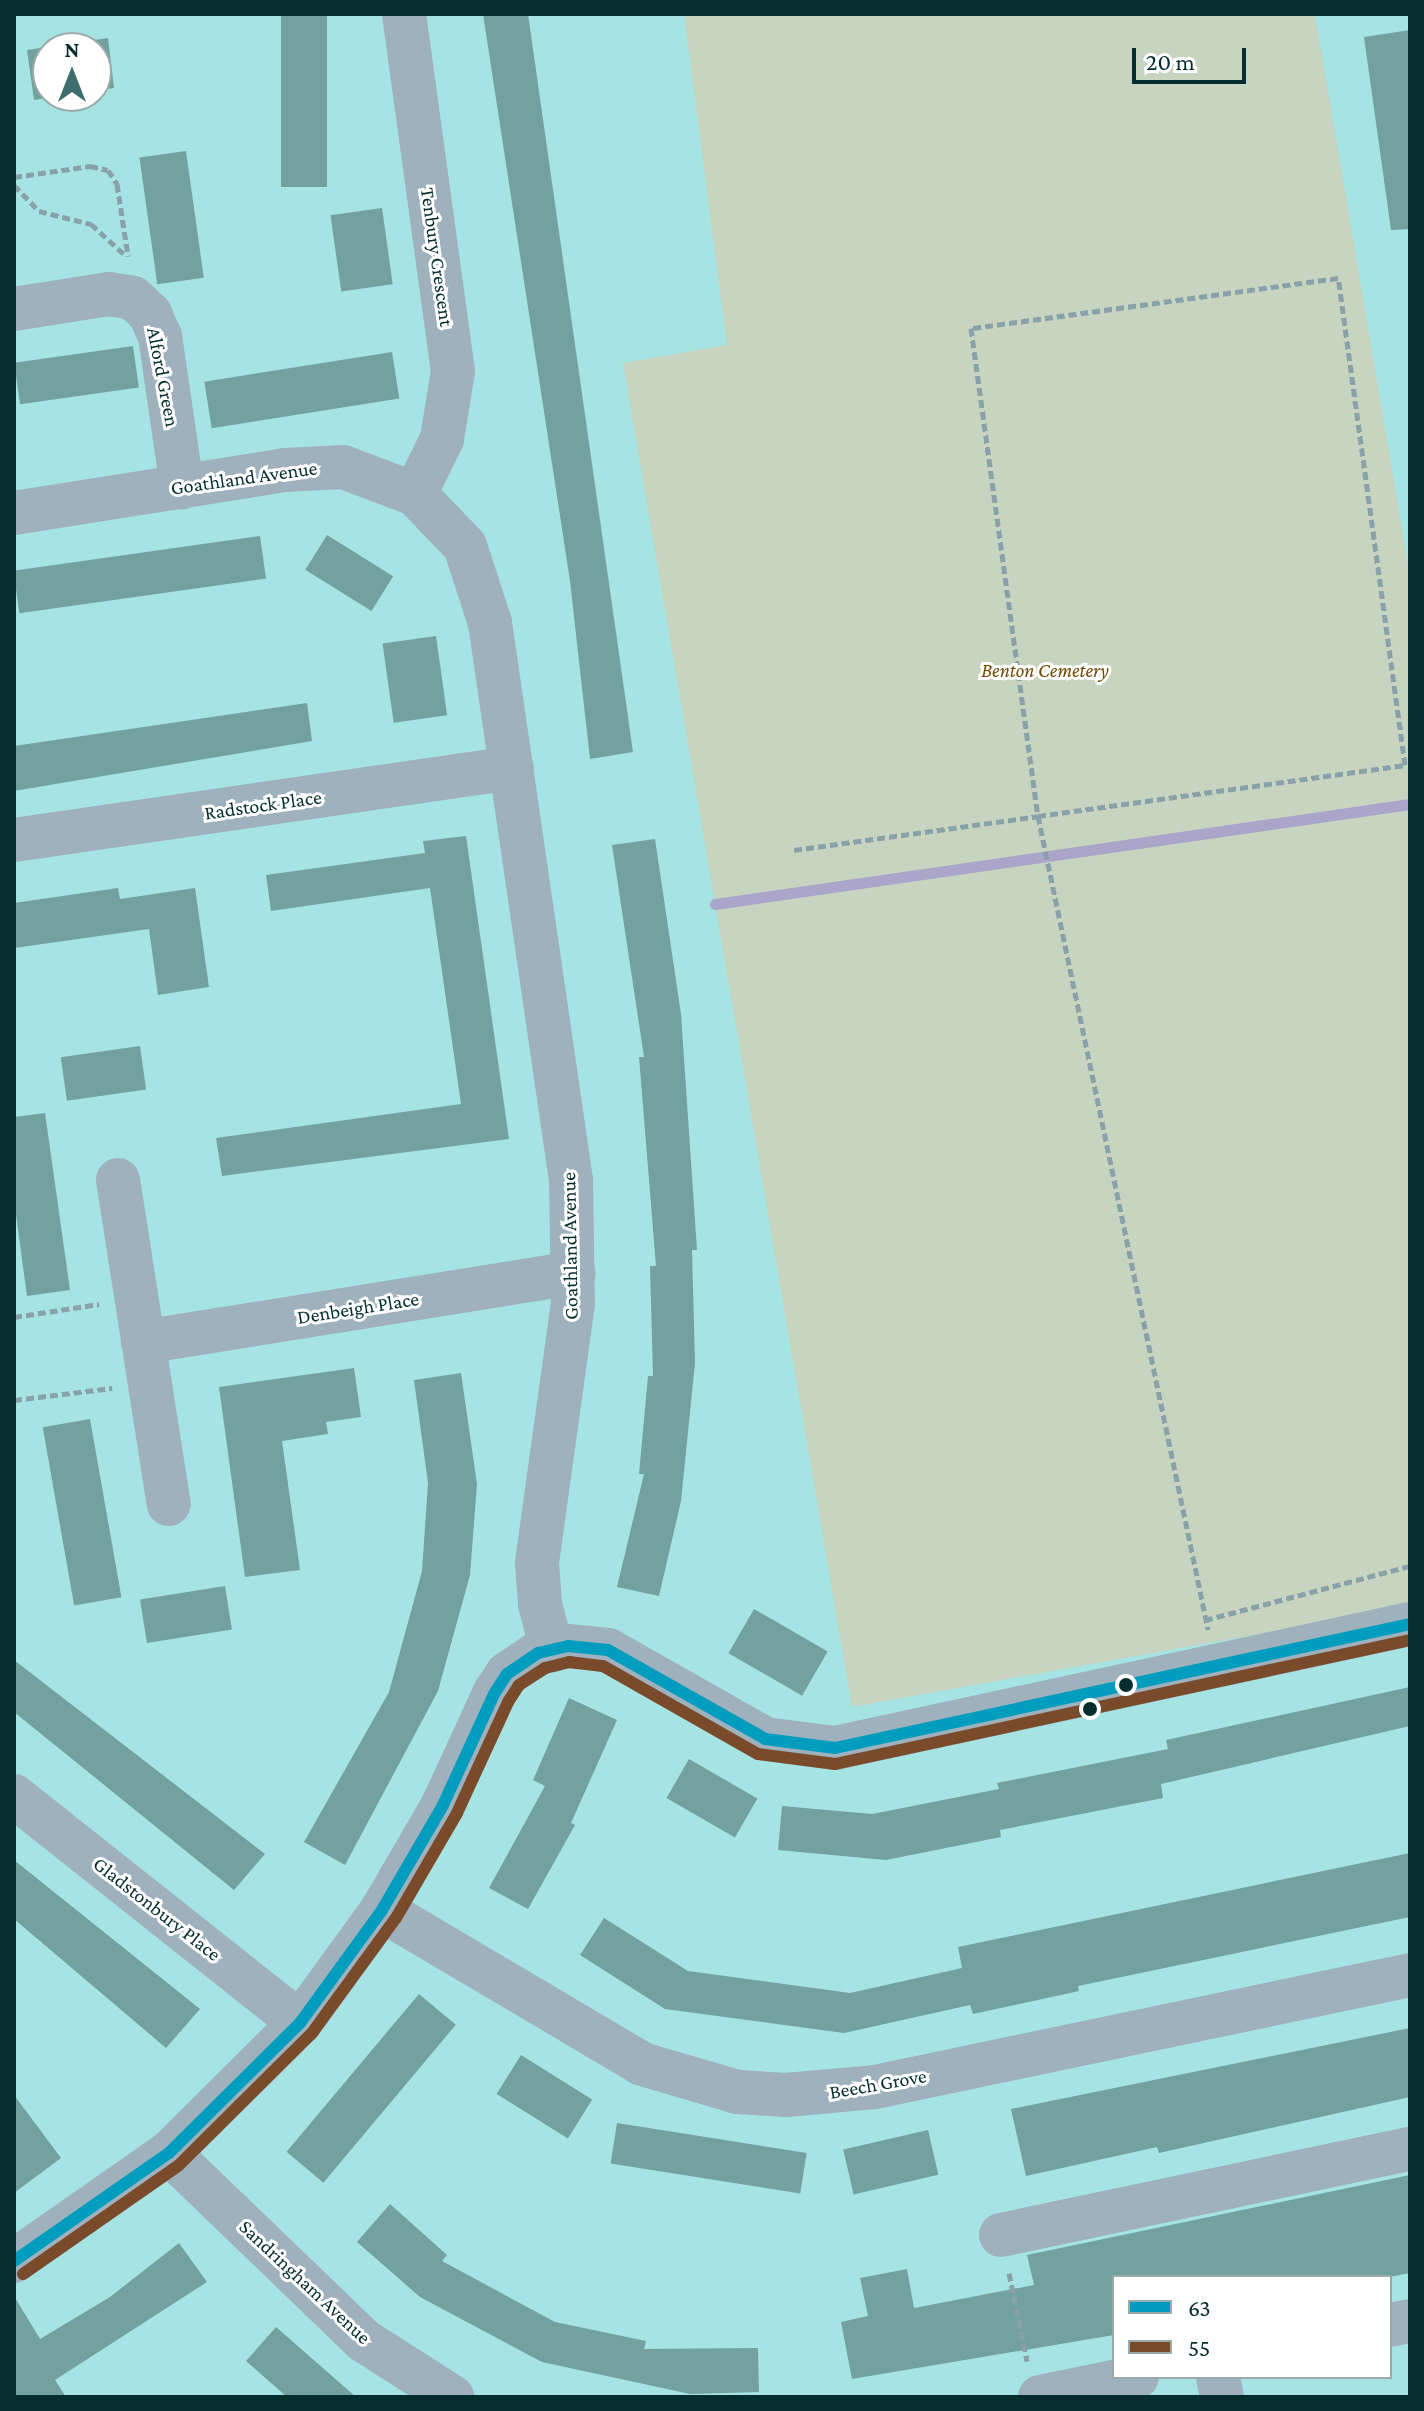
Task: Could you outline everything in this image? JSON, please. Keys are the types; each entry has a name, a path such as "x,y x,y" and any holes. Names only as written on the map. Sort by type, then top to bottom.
{"street":[{"name":"Tenbury Crescent","path":"404,14 453,371 442,439 415,494"},
{"name":"Alford Green","path":"14,309 109,294 133,298 150,314 160,336 182,487"},
{"name":"Goathland Avenue","path":"14,513 285,470 343,467 367,472 415,494 450,526 476,569 490,623 565,1128 574,1273 537,1563 540,1604 552,1650"},
{"name":"Radstock Place","path":"14,840 512,768"},
{"path":"118,1180 169,1504"},
{"name":"Denbeigh Place","path":"146,1362 574,1273"},
{"path":"14,2261 169,2153 300,2023 382,1910 443,1805 494,1694 521,1662 552,1650 608,1650 765,1739 814,1748 861,1743 1410,1624"},
{"name":"Gladstonbury Place","path":"14,1796 300,2023"},
{"name":"Beech Grove","path":"382,1910 642,2064 738,2092 786,2095 875,2087 1410,1975"},
{"path":"1001,2235 1410,2149"},
{"name":"Sandringham Avenue","path":"169,2153 363,2340 452,2397"},
{"path":"1034,2382 1112,2378"}],"path":[{"path":"14,177 90,166 108,170 117,184 128,261 104,232 79,220 39,211 14,185"},
{"path":"794,850 1038,816 1405,765 1338,278 971,328 1038,816 1205,1620 1219,1664"},
{"path":"14,1317 136,1299"},
{"path":"14,1400 146,1362"},
{"path":"1205,1620 1410,1566"},
{"path":"1001,2235 1034,2382"}],"green space":[{"name":"Benton Cemetery","path":"684,14 1315,14 1410,576 1410,1607 852,1707 623,363 727,345"}],"building":[{"path":"281,14 327,14 327,187 281,187"},
{"path":"483,14 528,14 633,752 590,759 570,581"},
{"path":"1410,30 1410,229 1391,230 1364,37"},
{"path":"32,49 32,86 27,50"},
{"path":"186,151 204,278 157,284 139,158"},
{"path":"382,208 393,284 341,291 331,215"},
{"path":"133,346 139,388 20,404 14,363"},
{"path":"392,352 399,398 212,428 204,382"},
{"path":"327,535 393,576 371,611 305,570"},
{"path":"260,536 266,579 19,613 14,571"},
{"path":"436,636 447,715 394,723 383,644"},
{"path":"307,703 312,741 14,791 14,746"},
{"path":"466,836 509,1139 222,1176 216,1138 461,1104 430,888 271,911 266,875 425,853 423,841"},
{"path":"655,839 681,1014 697,1250 692,1250 695,1363 681,1501 659,1596 617,1587 644,1474 639,1474 648,1376 653,1376 650,1266 656,1266 639,1057 644,1057 612,845"},
{"path":"118,888 120,899 195,888 209,987 158,995 149,929 14,948 14,903"},
{"path":"140,1046 146,1090 67,1101 61,1057"},
{"path":"45,1113 70,1290 27,1296 14,1200 14,1117"},
{"path":"354,1368 361,1417 326,1422 328,1434 282,1441 300,1570 245,1577 219,1387"},
{"path":"461,1373 477,1484 470,1575 438,1691 345,1865 304,1842 389,1692 422,1571 428,1483 414,1380"},
{"path":"90,1419 121,1597 74,1606 43,1427"},
{"path":"225,1586 232,1629 147,1643 140,1599"},
{"path":"754,1609 828,1652 802,1696 728,1653"},
{"path":"14,1660 265,1854 234,1890 14,1712"},
{"path":"1410,1687 1410,1726 1161,1784 1163,1798 1000,1830 1001,1837 886,1860 778,1850 782,1806 872,1814 999,1789 997,1783 1168,1749 1166,1740"},
{"path":"569,1698 617,1720 571,1823 575,1825 528,1909 489,1888 545,1786 533,1780"},
{"path":"689,1759 757,1798 735,1837 666,1798"},
{"path":"1410,1853 1410,1917 1078,1986 1079,1991 973,2014 970,2005 844,2033 665,2009 580,1955 604,1918 688,1971 850,1993 962,1968 958,1947"},
{"path":"14,1860 200,2009 166,2048 14,1919"},
{"path":"419,1994 456,2025 323,2183 287,2152"},
{"path":"1410,2028 1410,2097 1159,2153 1157,2147 1026,2176 1011,2109"},
{"path":"521,2055 592,2100 568,2139 497,2094"},
{"path":"14,2095 61,2158 14,2193"},
{"path":"617,2123 807,2153 800,2194 611,2163"},
{"path":"928,2130 938,2175 854,2194 843,2150"},
{"path":"1410,2175 1410,2273 1392,2276 1112,2275 1112,2335 852,2379 841,2322 868,2316 860,2278 907,2269 914,2308 1034,2285 1027,2255"},
{"path":"390,2204 447,2255 442,2261 555,2322 646,2341 644,2349 758,2348 759,2392 690,2394 542,2362 420,2297 357,2242"},
{"path":"179,2243 207,2282 55,2380 66,2397 14,2397 14,2296 40,2339 110,2297"},
{"path":"276,2327 356,2397 287,2397 246,2361"}],"waterway":[{"path":"715,904 1410,804"}],"transit line":[{"name":"63","path":"14,2261 169,2153 300,2023 382,1910 443,1805 494,1694 507,1674 538,1653 568,1646 608,1650 765,1739 835,1748 1410,1624"},
{"name":"55","path":"23,2274 179,2165 312,2033 396,1918 457,1813 508,1702 519,1685 545,1668 569,1662 603,1666 758,1754 835,1764 1410,1640"}]}
